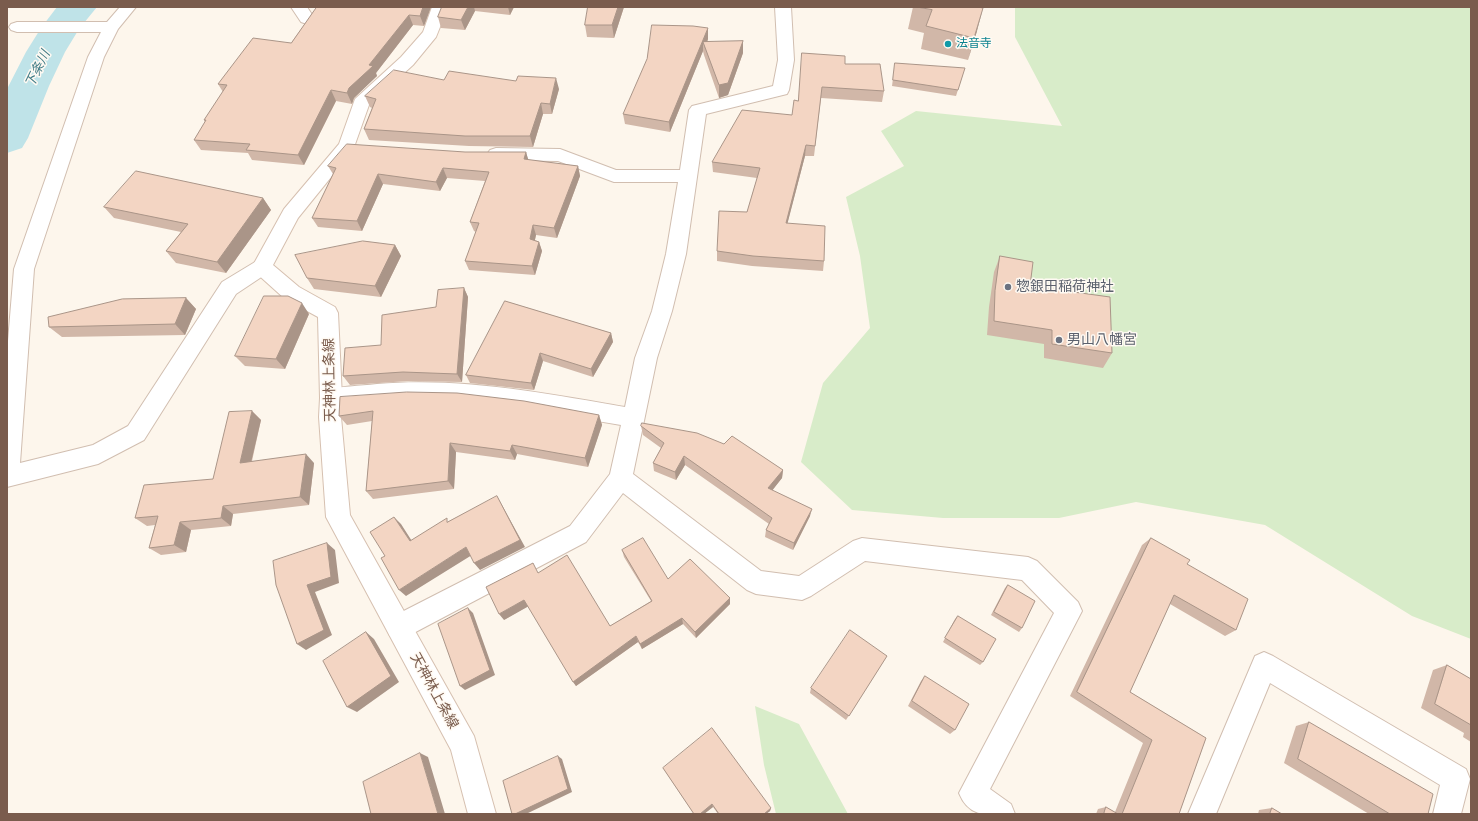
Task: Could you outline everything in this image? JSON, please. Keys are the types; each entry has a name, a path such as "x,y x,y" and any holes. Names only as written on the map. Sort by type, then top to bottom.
{"street":[{"path":"128,7 111,27 96,57 24,269 7,477 98,454 136,433 228,288 262,268 291,214 347,146 360,103 408,61 430,32 440,7"},
{"path":"399,627 578,534 621,478 646,358 662,311 676,254 698,110 780,90 786,60 783,7"},
{"path":"17,27 111,27"},
{"path":"347,146 368,147"},
{"path":"476,154 560,156 614,176 687,176"},
{"name":"天神林上条線","path":"262,268 292,293 328,313 332,398 330,417 338,516 464,746 482,814"},
{"path":"332,398 362,394 440,391 509,398 634,418"},
{"path":"621,478 756,582 802,588 862,549 1028,569 1069,611 973,793 1001,814"},
{"path":"1202,814 1264,665 1456,779 1447,814"}],"green space":[{"path":"1015,7 1471,7 1471,639 1412,616 1265,525 1136,502 1059,518 943,518 852,510 801,462 823,383 870,328 860,256 846,197 904,166 881,131 916,111 1062,126 1015,37"},
{"path":"755,706 799,724 848,814 776,814 764,765"}],"building":[{"path":"317,7 423,7 420,16 409,15 369,65 373,66 349,88 347,93 331,90 298,155 246,150 250,144 194,140 206,120 204,120 227,85 218,84 253,38 291,43"},
{"path":"442,7 468,7 461,20 438,17"},
{"path":"588,7 618,7 612,25 585,25"},
{"path":"917,7 983,8 974,38 926,26 932,10"},
{"path":"652,25 708,28 669,122 623,114 647,59"},
{"path":"743,41 728,83 719,85 703,42"},
{"path":"802,53 845,56 845,64 880,64 884,91 822,87 815,146 806,145 786,223 825,226 824,261 753,256 717,251 719,211 747,212 760,168 712,162 742,110 792,115 794,100 798,101"},
{"path":"895,63 965,68 958,90 893,80"},
{"path":"394,70 444,80 449,71 516,81 518,76 556,78 550,104 541,103 530,136 465,136 364,129 376,99 365,96"},
{"path":"347,144 465,152 526,152 524,159 578,166 554,228 533,225 530,239 539,242 532,266 465,261 479,223 470,222 489,172 443,168 436,182 378,174 357,221 312,218 336,168 328,166"},
{"path":"136,171 263,198 217,262 166,251 188,224 104,207"},
{"path":"363,241 395,245 375,286 307,278 295,255"},
{"path":"1000,256 1033,262 1030,286 1110,297 1112,353 1052,344 1052,330 994,321 995,291"},
{"path":"464,288 457,374 403,372 343,376 345,348 381,345 382,315 436,307 438,290"},
{"path":"264,296 288,296 302,303 276,359 235,356"},
{"path":"186,298 175,324 49,327 48,317 122,299"},
{"path":"505,301 611,333 591,369 540,353 531,383 466,375"},
{"path":"407,392 457,393 524,401 599,415 585,458 512,445 510,451 450,443 448,481 366,491 373,411 339,416 340,397"},
{"path":"252,411 240,463 306,454 300,497 223,506 221,518 180,522 174,545 149,548 158,516 135,518 144,485 213,479 229,412"},
{"path":"642,423 697,433 724,444 732,436 783,470 768,488 812,509 794,543 766,530 772,518 684,456 675,472 653,463 664,443 641,426"},
{"path":"497,496 520,540 474,563 466,547 399,590 381,558 385,556 370,532 394,517 410,541 447,518 447,522"},
{"path":"643,538 668,579 690,559 730,598 695,632 682,618 640,644 636,636 573,682 524,600 499,614 486,587 533,563 538,573 567,555 610,626 652,601 622,550"},
{"path":"1151,538 1190,560 1187,564 1248,599 1236,630 1174,595 1130,692 1206,738 1179,814 1122,814 1152,740 1077,692"},
{"path":"327,543 331,577 307,585 324,630 297,644 276,585 273,561"},
{"path":"1008,585 1035,601 1022,628 994,612"},
{"path":"468,608 490,670 460,686 438,624"},
{"path":"958,616 996,639 983,662 945,638"},
{"path":"850,630 887,656 849,716 811,688"},
{"path":"366,632 391,676 347,707 323,661"},
{"path":"1447,665 1471,679 1471,725 1435,704"},
{"path":"925,676 969,704 955,730 912,701"},
{"path":"1309,722 1433,794 1428,814 1390,814 1298,759"},
{"path":"712,728 771,808 764,814 719,814 712,804 700,814 694,814 663,768"},
{"path":"420,753 438,814 371,814 363,782"},
{"path":"558,756 568,789 515,814 512,814 503,781"},
{"path":"1106,807 1118,814 1104,814"},
{"path":"1272,808 1282,814 1270,814"}],"waterway":[{"name":"下条川","path":"7,138 36,69 45,52 55,36 78,7"}],"place":[{"name":"法音寺","path":"948,44"},
{"name":"惣銀田稲荷神社","path":"1008,287"},
{"name":"男山八幡宮","path":"1059,340"}]}
